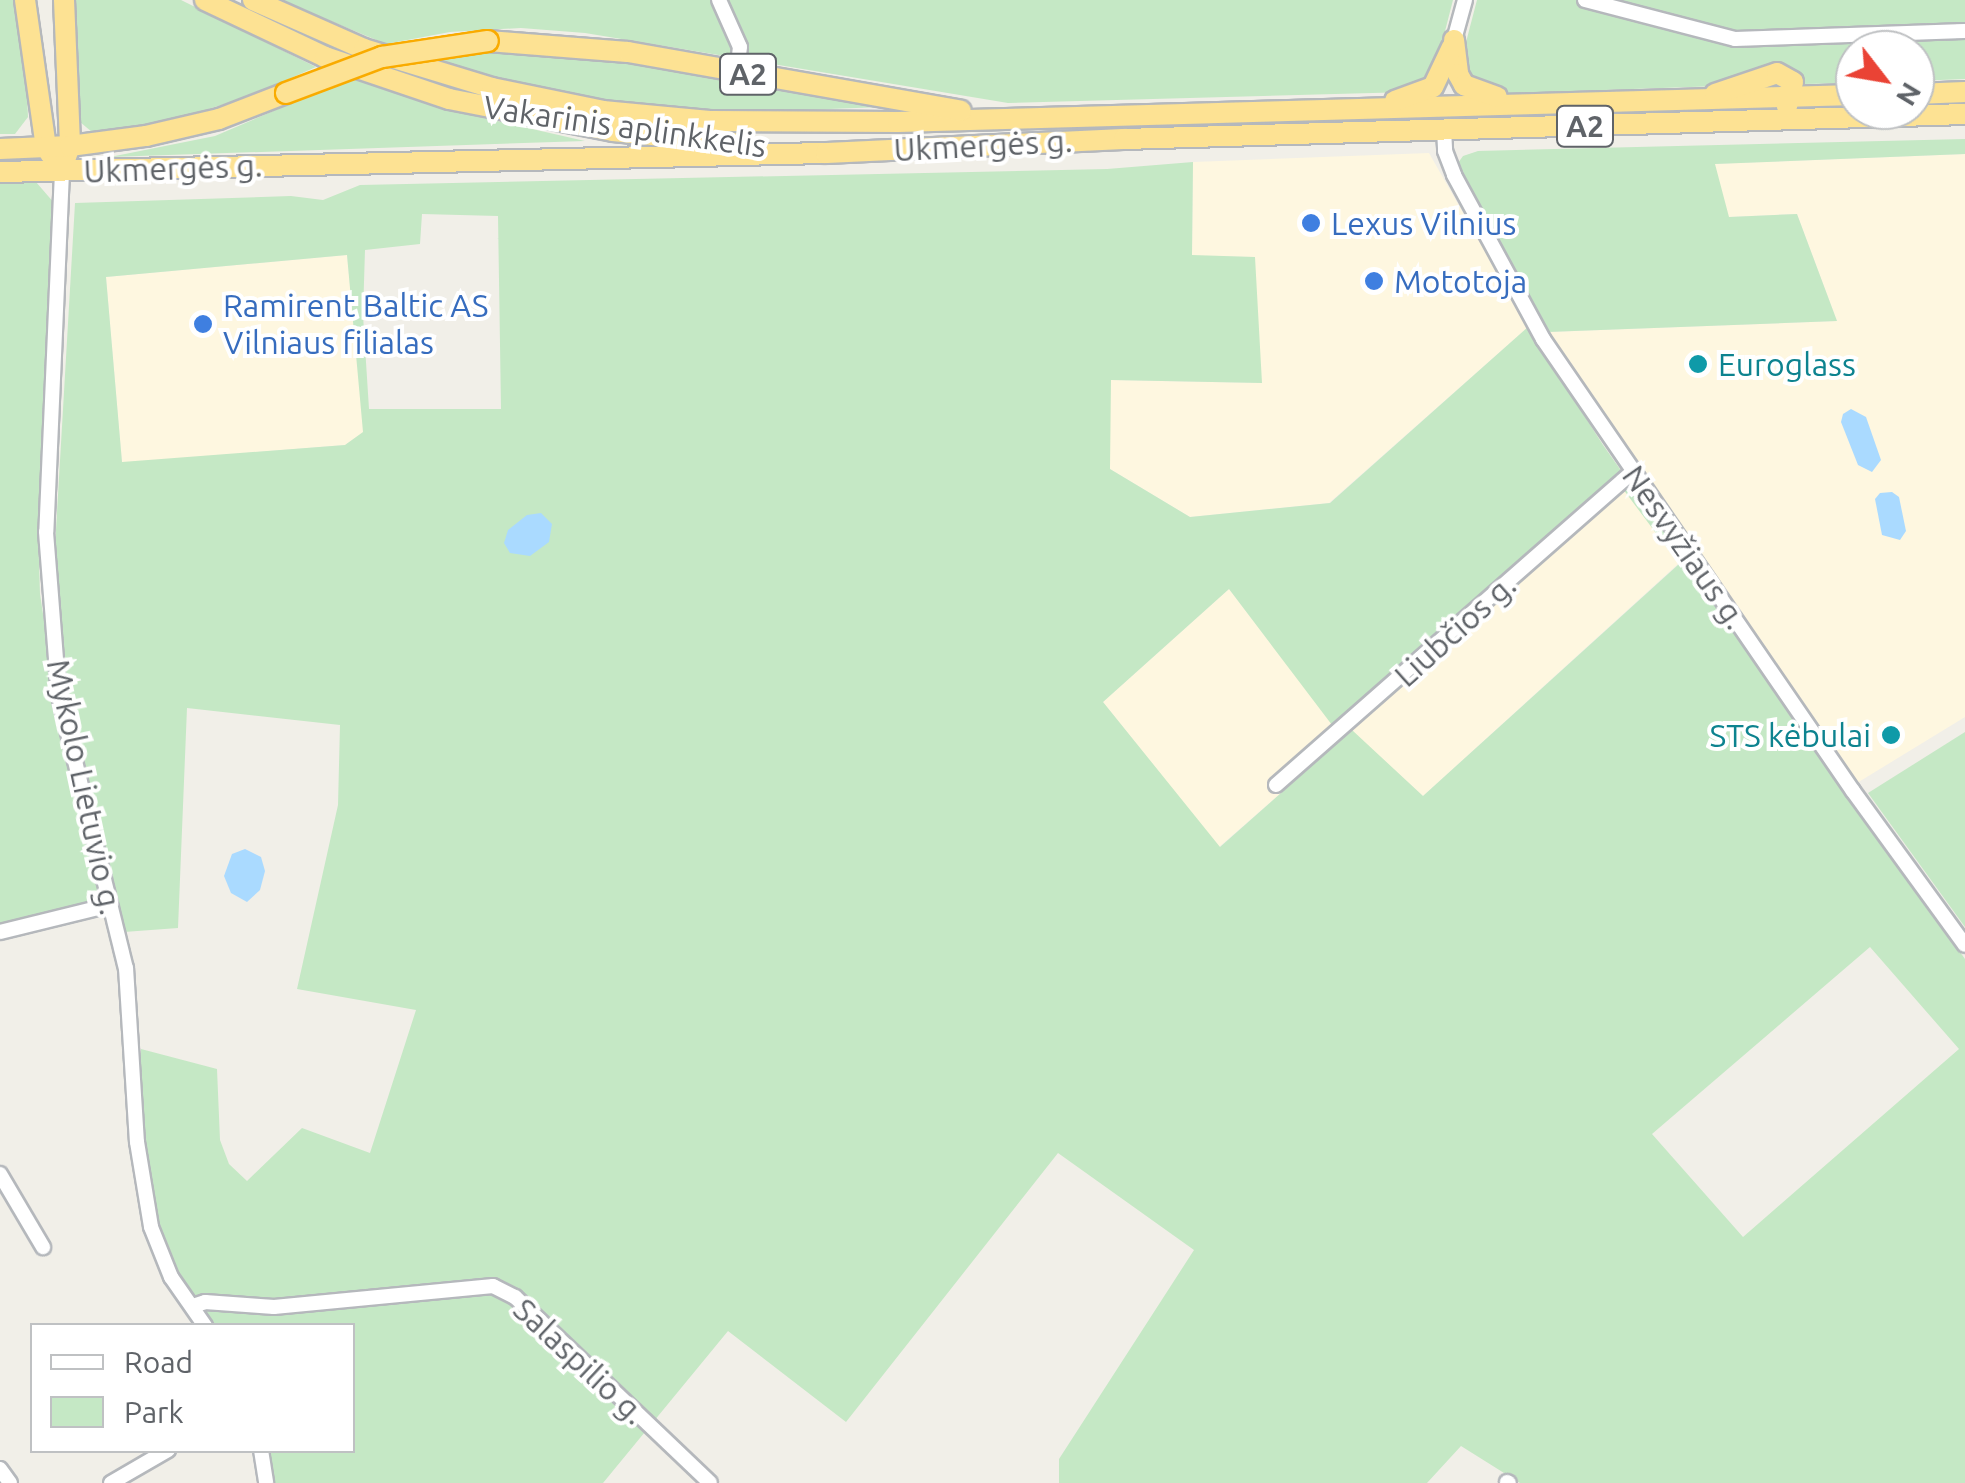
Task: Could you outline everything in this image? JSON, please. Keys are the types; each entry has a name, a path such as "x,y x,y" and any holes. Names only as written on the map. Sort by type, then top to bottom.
{"highway":[{"path":"25,0 46,147 62,172"},
{"path":"62,172 70,146 64,0"},
{"name":"Vakarinis aplinkkelis","path":"204,0 325,57 449,100 613,131 826,153"},
{"name":"Vakarinis aplinkkelis","path":"253,0 364,49 443,75 604,110 746,123 1007,120"},
{"path":"1454,40 1458,74 1468,89 1540,104"},
{"path":"1369,109 1433,86 1445,69 1454,40"},
{"name":"A2","path":"70,146 182,128 382,57 488,41 578,45 1007,120"},
{"name":"Ukmergės g.","path":"1007,120 1699,100 1777,73 1793,82 1792,97"},
{"path":"1935,93 1965,92"},
{"path":"1726,122 1778,110 1792,97 1835,96"},
{"name":"Ukmergės g.","path":"0,172 826,153 1965,114"},
{"name":"Ukmergės g.","path":"0,149 70,146"}],"street":[{"path":"719,0 740,47 737,72"},
{"path":"1454,40 1465,0"},
{"path":"1585,0 1735,39 1965,31"},
{"name":"Nesvyžiaus g.","path":"1444,129 1445,151 1454,175 1543,340 1852,791 1965,945"},
{"name":"Mykolo Lietuvio g.","path":"62,172 46,579 59,696 132,1002 142,1186 160,1254 203,1323"},
{"name":"Liubčios g.","path":"1276,785 1632,472"},
{"path":"0,932 110,905"},
{"path":"0,1174 43,1247"},
{"name":"Salaspilio g.","path":"193,1306 205,1302 274,1307 494,1286 515,1297 710,1483"},
{"path":"112,1483 163,1453"},
{"path":"261,1453 266,1483"},
{"path":"0,1470 10,1483"}],"shaded area":[{"path":"1429,153 1528,327 1329,503 1190,517 1110,469 1110,380 1261,383 1254,257 1192,256 1193,162"},
{"path":"1965,154 1965,717 1857,783 1548,332 1837,321 1797,214 1728,217 1714,164"},
{"path":"347,255 364,432 345,445 122,463 106,277"},
{"path":"1615,477 1679,563 1423,796 1352,731 1219,847 1103,702 1229,589 1333,725"}],"green space":[{"path":"0,0 13,0 26,74 28,117 15,134 0,134"},
{"path":"74,0 181,0 316,67 250,96 170,121 92,132 80,122"},
{"path":"280,0 1453,0 1434,74 1410,92 1008,103 585,33 521,28 450,32 386,44"},
{"path":"1477,0 1965,0 1965,79 1935,80 1935,30 1835,30 1835,83 1803,84 1791,67 1773,63 1720,86 1487,94 1466,75 1465,46"},
{"path":"489,51 622,62 883,107 752,112 655,108 526,87 457,70 428,58"},
{"path":"351,78 436,107 585,141 110,157 215,136"},
{"path":"1965,139 1965,154 1715,164 1729,217 1797,214 1837,321 1548,332 1458,163 1463,156 1478,151"},
{"path":"1193,162 1192,255 1255,257 1262,383 1111,380 1110,469 1190,517 1330,503 1528,327 1603,445 1965,959 1965,1483 1520,1483 1461,1446 1427,1483 1059,1483 1059,1459 1194,1250 1058,1153 846,1422 728,1331 603,1483 272,1483 268,1453 355,1453 355,1323 211,1323 166,1254 151,1205 140,1096 141,1049 217,1069 220,1140 229,1164 247,1181 302,1128 370,1153 416,1010 297,989 338,805 340,725 187,708 178,928 124,932 65,690 53,581 75,203 291,196 323,200 360,185 1107,169","holes":["422,214 498,216 501,409 369,409 363,315 365,250 420,244","347,255 363,432 345,445 122,462 106,277","1614,477 1679,564 1423,796 1352,730 1220,847 1103,702 1229,589 1332,725","1870,947 1959,1049 1743,1237 1652,1134"]},
{"path":"0,182 36,182 55,204 38,528 40,594 63,747 99,895 88,907 0,929"},
{"path":"1965,732 1965,927 1868,793"}],"water":[{"path":"1851,409 1866,417 1881,460 1872,472 1858,465 1841,422 1843,414"},
{"path":"1892,492 1899,497 1906,531 1900,540 1882,535 1875,499 1880,493"},
{"path":"541,513 552,524 549,542 530,556 510,553 504,543 508,530 527,515"},
{"path":"245,849 261,857 265,871 260,890 247,902 231,893 224,876 232,854"}],"place":[{"name":"Lexus Vilnius","path":"1311,223"},
{"name":"Mototoja","path":"1374,281"},
{"name":"Ramirent Baltic AS Vilniaus filialas","path":"203,324"},
{"name":"Euroglass","path":"1698,364"},
{"name":"STS kėbulai","path":"1891,735"}]}
